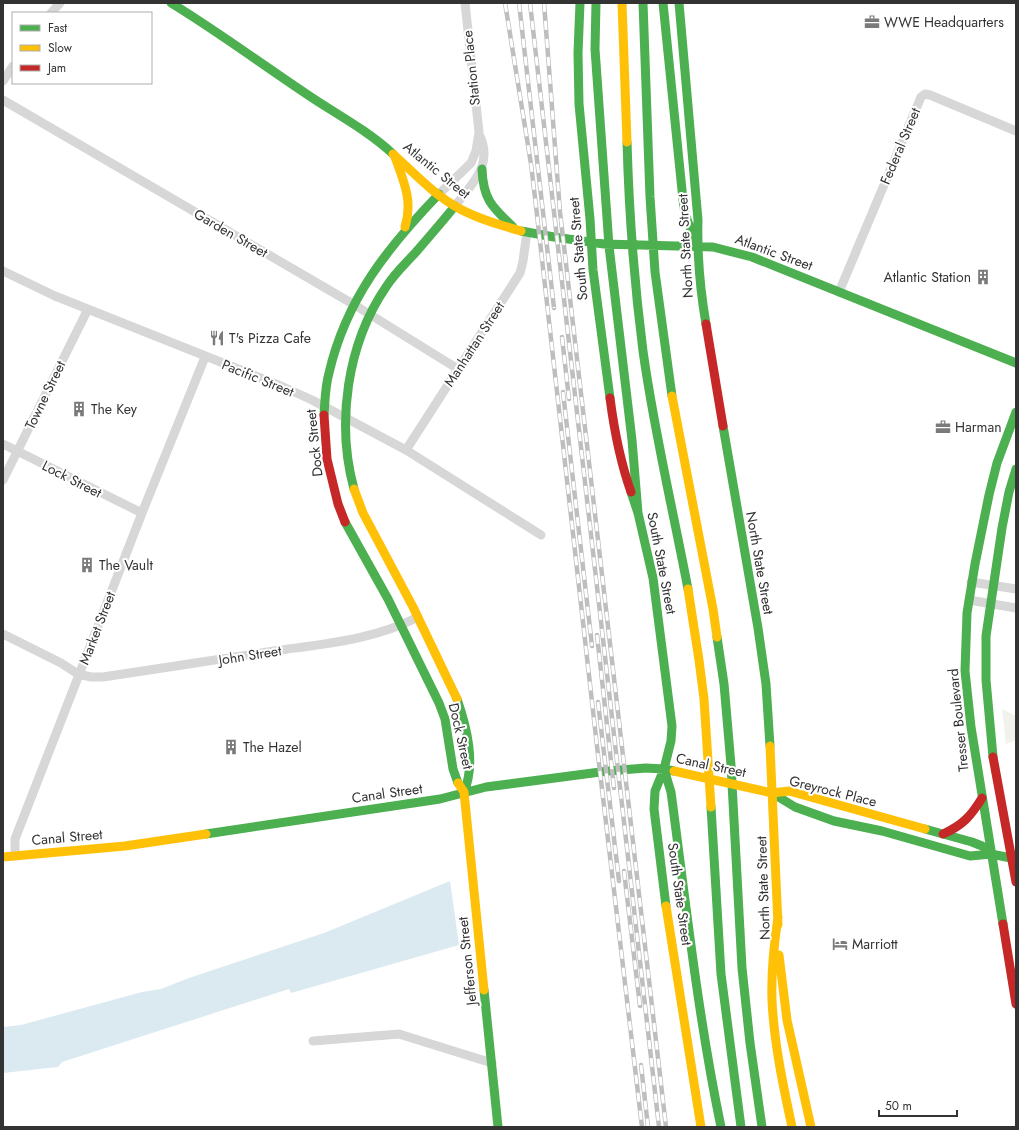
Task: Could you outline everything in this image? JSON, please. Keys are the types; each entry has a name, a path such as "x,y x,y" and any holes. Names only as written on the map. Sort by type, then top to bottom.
{"main road":[{"name":"Atlantic Street","path":"170,3 368,134 394,154 439,194 455,206 472,215 527,232 591,243 713,247 752,257 1016,363"},
{"name":"South State Street","path":"580,3 578,52 579,104 594,280 609,397 624,472 638,513 653,578 669,695 671,734 670,749 655,791 654,809 701,1127"},
{"path":"596,3 594,49 612,273 632,440 638,513"},
{"path":"643,3 652,221 664,348 676,422 719,646 726,699 742,968 750,1043 762,1127"},
{"path":"664,3 683,200 685,214 697,246"},
{"name":"North State Street","path":"679,4 698,220 697,246 703,310 763,666 769,723 780,971 785,1008 810,1127"},
{"path":"622,7 630,221 634,274 643,351 655,426 686,584 698,651 704,697 722,974 729,1043 741,1127"},
{"path":"394,154 409,203 408,218 403,232"},
{"path":"482,169 482,182 487,199 515,229"},
{"name":"Dock Street","path":"439,194 403,232 376,267 353,304 335,346 326,385 323,407 325,443 329,470 338,505 358,548 372,571 434,692 444,717 450,741 455,775 464,792"},
{"name":"Dock Street","path":"455,206 391,281 370,315 359,343 352,367 348,389 346,419 350,477 355,492 363,511 454,690 462,713 470,767 469,778 464,792"},
{"name":"Tresser Boulevard","path":"1016,412 995,469 989,495 971,582 965,652 966,690 990,854 1016,1004"},
{"path":"1016,469 1006,509 990,603 987,622 985,658 991,739 998,785 1014,859 1016,882"},
{"name":"Canal Street","path":"3,857 108,848 153,842 440,799 486,787 608,771 646,768 664,769 772,793"},
{"path":"664,769 671,792 701,1012 712,1084 721,1127"},
{"name":"Greyrock Place","path":"772,793 789,791 972,842 982,846 990,854"},
{"name":"Jefferson Street","path":"464,792 498,1127"},
{"name":"Greyrock Place","path":"772,793 795,807 834,821 882,831 970,856 990,854 1014,859"},
{"path":"943,834 956,829 971,817 982,798"},
{"path":"778,917 773,960 773,1006 776,1051 792,1127"}],"street":[{"path":"51,12 60,3"},
{"name":"Station Place","path":"439,194 471,163 476,151 479,132 465,3"},
{"path":"664,3 679,4"},
{"path":"3,81 12,68"},
{"name":"Federal Street","path":"839,292 921,97 925,94 930,94 1016,132"},
{"name":"Garden Street","path":"3,100 353,304 458,369"},
{"name":"Station Place","path":"455,206 475,180 482,169 485,160 484,142 479,132"},
{"name":"Manhattan Street","path":"406,450 520,273 527,232"},
{"name":"Pacific Street","path":"3,271 88,309 281,386 406,450 541,535"},
{"name":"Towne Street","path":"3,480 88,309"},
{"name":"Market Street","path":"15,856 15,839 78,674 205,356"},
{"name":"Lock Street","path":"3,444 142,513"},
{"path":"971,582 1016,588"},
{"path":"969,600 1016,608"},
{"name":"John Street","path":"78,674 91,677 103,677 369,636 401,626 418,617"},
{"path":"3,634 61,663 78,674"},
{"path":"313,1041 399,1034 492,1062"}],"shaded area":[{"path":"1002,709 1016,716 1016,740 1006,744"},
{"path":"450,881 459,945 291,993 289,989 62,1062 58,1067 3,1073 3,1027 21,1025 142,992 161,989 189,978 324,933"}],"railway":[{"path":"505,3 531,164 642,1127"},
{"path":"519,3 554,308"},
{"path":"530,3 659,1127"},
{"path":"544,3 560,212 666,1127"},
{"path":"562,337 569,399"},
{"path":"563,392 592,646"},
{"path":"597,635 614,788"},
{"path":"598,702 619,881"},
{"path":"624,871 640,1006"},
{"path":"641,1065 648,1127"}],"traffic: fast":[{"path":"171,3 361,129 393,154"},
{"path":"580,3 578,53 579,104 590,219 593,270 610,398"},
{"path":"596,3 595,49 609,246 632,440 638,513"},
{"path":"643,3 650,197 655,272 672,396"},
{"path":"663,3 683,200 685,214 697,246"},
{"path":"679,3 698,220 699,272 706,324"},
{"path":"627,142 632,246 647,381 688,589"},
{"path":"482,169 484,188 490,202 499,214 513,227"},
{"path":"324,415 325,394 329,373 346,321 371,276 386,254 439,194"},
{"path":"354,489 346,438 346,411 354,359 362,333 373,309 389,282 455,206"},
{"path":"521,231 604,244 713,247 752,257 1016,363"},
{"path":"1003,924 971,727 965,671 967,613 975,564 997,463 1016,412"},
{"path":"723,426 758,628 766,684 770,746"},
{"path":"993,757 986,680 986,636 1002,528 1009,492 1016,469"},
{"path":"631,492 638,513 653,578 672,726 671,741 664,769 655,791 654,809 666,906"},
{"path":"345,522 388,599 439,703 445,719 453,769 458,783"},
{"path":"717,637 724,684 731,765 742,968 750,1043 762,1127"},
{"path":"457,699 467,734 470,757 468,781 464,792"},
{"path":"206,834 440,799 486,787 608,771 646,768 674,771"},
{"path":"664,769 671,792 699,1002 721,1127"},
{"path":"772,793 795,807 834,821 882,831 970,856 991,854 1016,859"},
{"path":"711,807 721,974 741,1127"},
{"path":"925,829 972,842 982,846 991,854"},
{"path":"484,990 498,1127"}],"traffic: slow":[{"path":"622,3 627,142"},
{"path":"393,154 442,197 460,209 482,219 521,231"},
{"path":"395,157 408,200 405,227"},
{"path":"672,396 713,609 717,637"},
{"path":"354,489 363,513 413,607 457,699"},
{"path":"688,589 704,699 711,807"},
{"path":"770,746 778,925"},
{"path":"674,771 772,793 789,791 925,829"},
{"path":"458,783 464,792 484,990"},
{"path":"3,857 125,846 206,834"},
{"path":"666,906 701,1127"},
{"path":"778,917 772,969 773,1016 779,1064 792,1127"},
{"path":"779,955 787,1020 811,1127"}],"traffic: jam":[{"path":"706,324 723,426"},
{"path":"610,398 618,445 631,492"},
{"path":"324,415 327,459 338,504 345,522"},
{"path":"993,757 1016,882"},
{"path":"943,834 956,827 966,819 982,798"},
{"path":"1003,924 1016,1004"}],"place":[{"name":"WWE Headquarters","path":"872,22"},
{"name":"Atlantic Station","path":"983,277"},
{"name":"T's Pizza Cafe","path":"217,338"},
{"name":"The Key","path":"79,409"},
{"name":"Harman","path":"943,427"},
{"name":"The Vault","path":"87,565"},
{"name":"The Hazel","path":"231,747"},
{"name":"Marriott","path":"840,944"}]}
